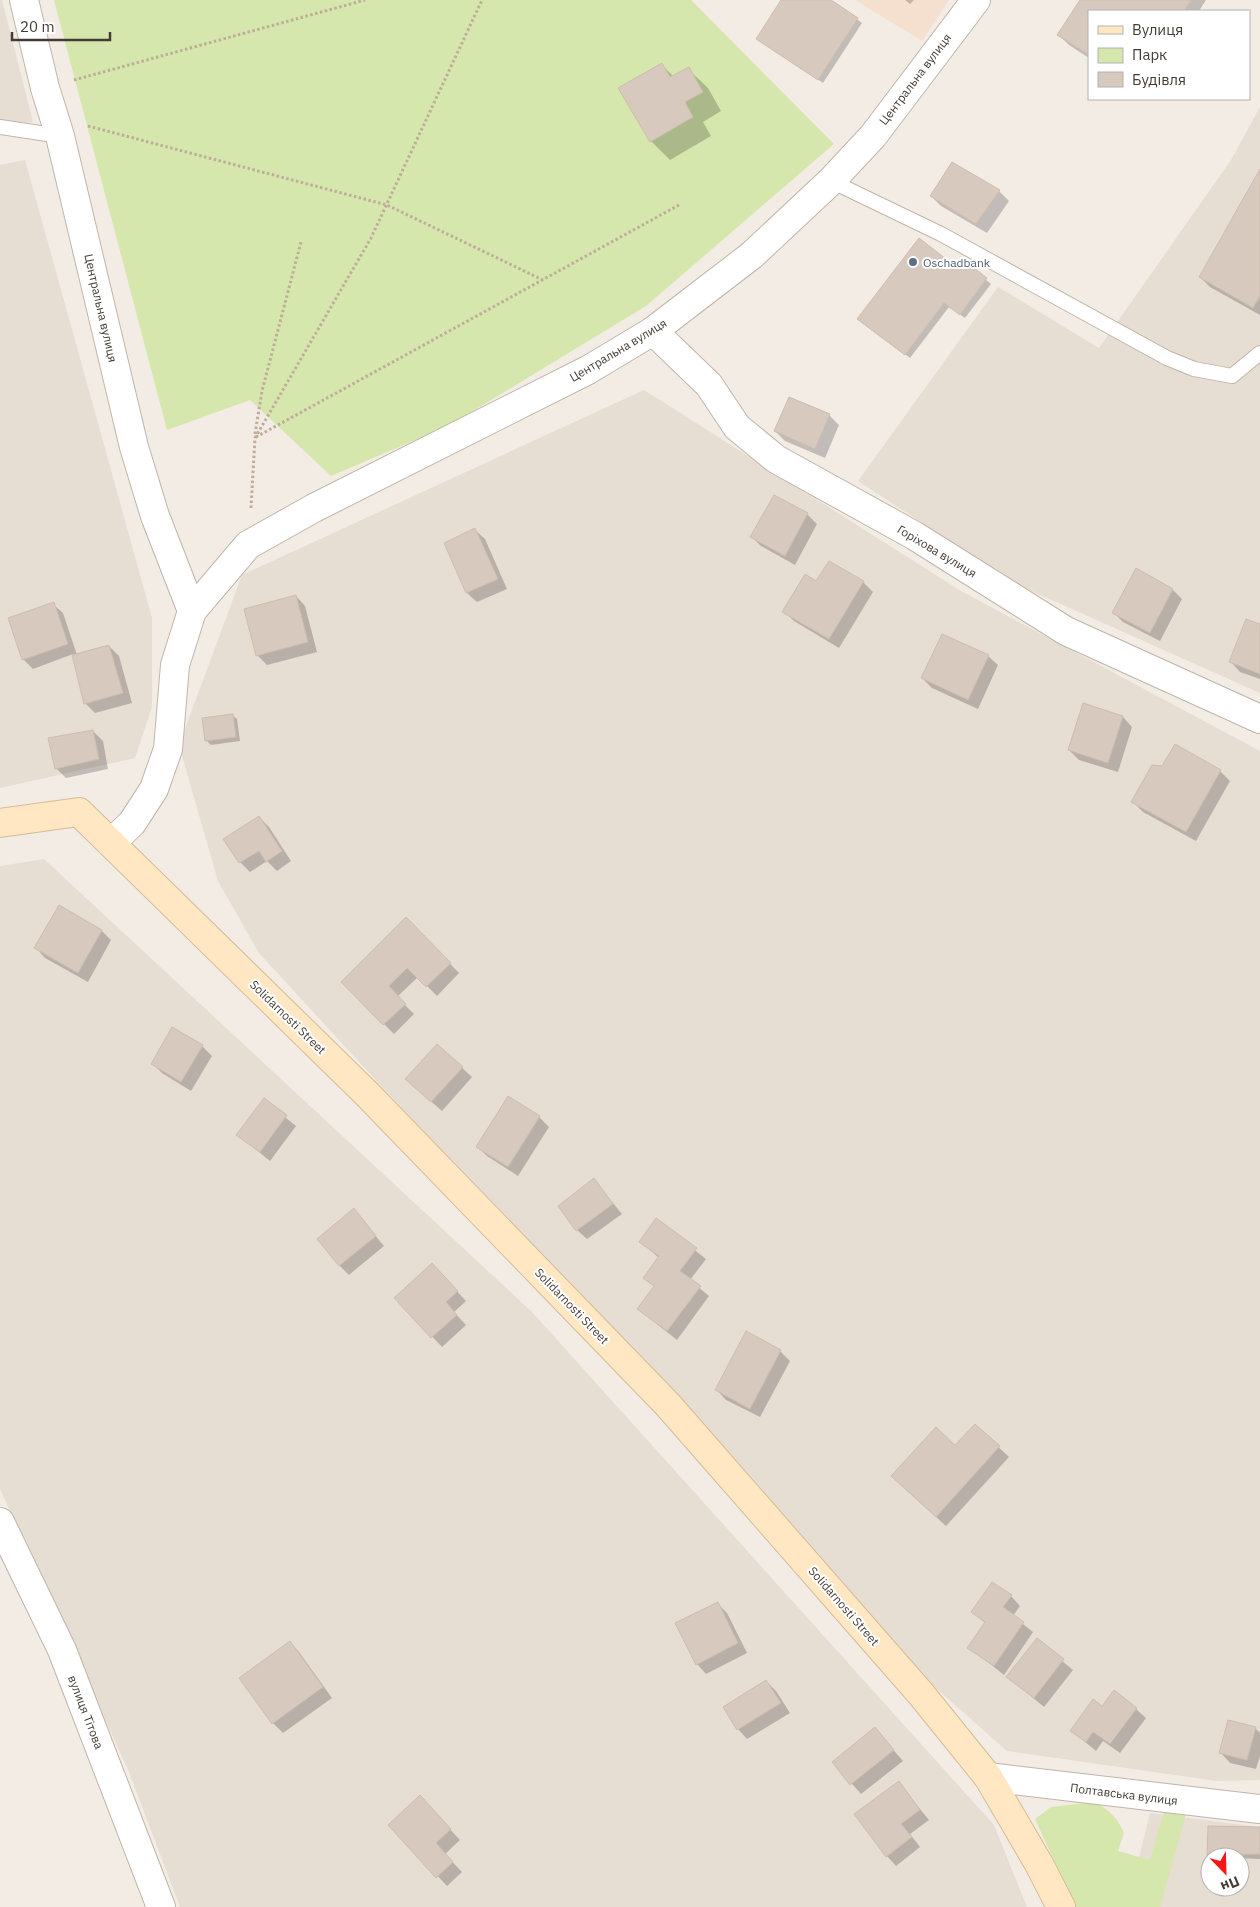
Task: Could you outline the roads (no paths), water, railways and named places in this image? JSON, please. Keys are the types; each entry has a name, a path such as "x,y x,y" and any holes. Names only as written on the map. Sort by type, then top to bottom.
{"main road":[{"name":"Solidarnosti Street","path":"0,823 79,812 367,1094 668,1405 921,1694 988,1777 1039,1864 1061,1907"}],"street":[{"name":"Центральна вулиця","path":"24,0 45,88 57,126 134,447 155,516 192,611"},
{"name":"Центральна вулиця","path":"111,843 132,823 154,789 168,749 175,665 192,611 248,545 314,508 454,440 588,370 653,331 752,255 831,181 873,136 976,0"},
{"name":"Горіхова вулиця","path":"653,331 709,385 737,427 776,459 915,536 1066,631 1260,719"},
{"name":"вулиця Тітова","path":"0,1522 62,1650 162,1907"},
{"name":"Полтавська вулиця","path":"988,1777 1260,1809"}],"lane":[{"path":"0,127 57,126"},
{"path":"831,181 941,234 1167,358 1194,369 1232,376 1260,353"}],"place":[{"name":"Oschadbank","path":"913,262"}]}
